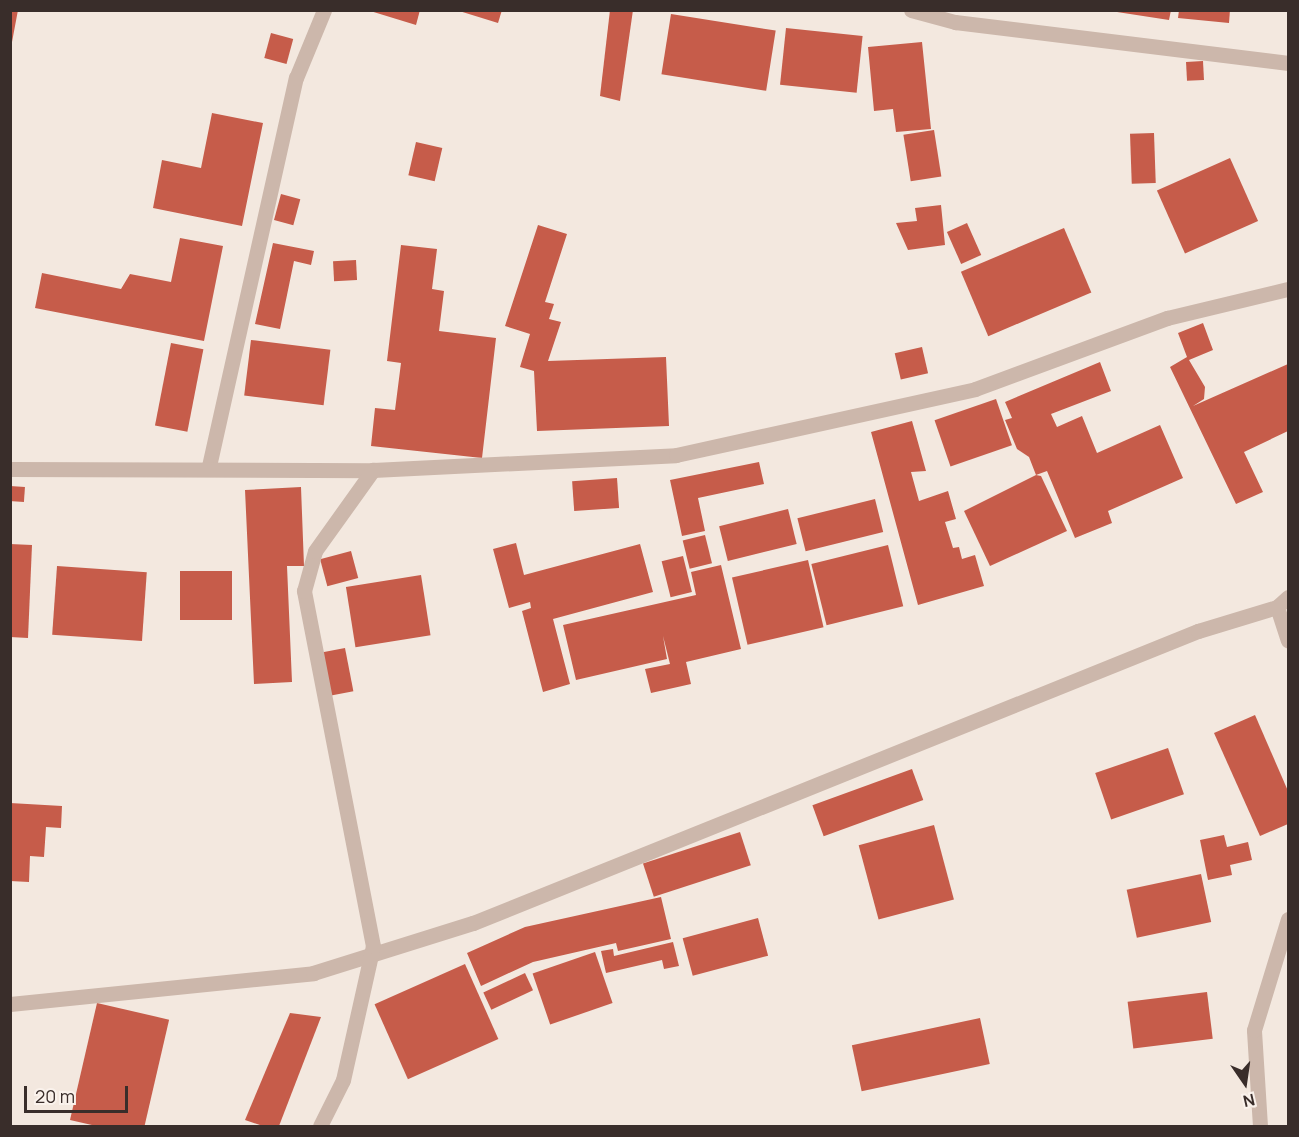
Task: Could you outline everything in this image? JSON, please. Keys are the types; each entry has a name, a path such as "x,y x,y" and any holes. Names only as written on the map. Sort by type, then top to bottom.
{"street":[{"path":"209,466 296,78 324,10"},
{"path":"911,10 955,22 1288,63"},
{"path":"10,469 139,472 209,466 374,470 676,455 812,428 975,390 1167,318 1288,289"},
{"path":"320,1126 344,1080 371,955 304,591 315,551 374,470"},
{"path":"10,1004 313,973 473,923 1198,631 1283,602 1288,640"},
{"path":"1260,1126 1254,1030 1288,919"}],"building":[{"path":"10,10 18,10 12,42 10,42"},
{"path":"367,10 420,10 416,25"},
{"path":"456,10 502,10 498,23"},
{"path":"610,10 633,10 620,101 600,96"},
{"path":"1104,10 1171,10 1169,20"},
{"path":"1179,10 1230,10 1229,23 1178,18"},
{"path":"671,14 776,31 766,91 661,74"},
{"path":"786,28 863,36 857,93 780,85"},
{"path":"271,33 293,39 286,64 264,58"},
{"path":"922,42 931,129 896,132 893,109 874,111 868,47"},
{"path":"1203,61 1204,80 1187,81 1186,62"},
{"path":"212,113 263,123 242,226 153,208 162,160 201,168"},
{"path":"934,130 941,176 911,181 903,135"},
{"path":"1154,133 1156,183 1132,184 1130,134"},
{"path":"416,142 442,148 435,181 408,175"},
{"path":"1230,158 1258,221 1185,254 1157,191"},
{"path":"281,194 300,199 293,225 274,220"},
{"path":"941,205 945,245 908,250 896,223 917,221 915,208"},
{"path":"967,223 981,255 961,264 947,232"},
{"path":"538,225 567,234 545,302 554,304 549,319 561,322 548,361 666,357 669,426 537,431 534,371 520,367 530,334 505,326"},
{"path":"1064,228 1091,292 988,336 961,272"},
{"path":"180,238 223,246 204,341 35,308 42,273 121,289 130,274 171,282"},
{"path":"273,243 314,251 311,265 294,261 280,329 255,324"},
{"path":"401,245 437,249 432,289 444,291 439,331 496,338 482,458 371,446 375,408 395,410 401,363 387,361"},
{"path":"356,260 357,280 334,281 333,261"},
{"path":"1203,323 1213,350 1189,360 1205,387 1204,399 1193,406 1288,364 1288,431 1244,452 1263,492 1236,504 1170,367 1187,357 1178,333"},
{"path":"251,340 330,350 324,405 244,396"},
{"path":"171,343 203,349 187,432 155,425"},
{"path":"922,347 928,373 901,380 895,353"},
{"path":"1100,362 1111,391 1051,414 1057,427 1082,416 1097,453 1160,425 1183,478 1108,511 1112,523 1075,538 1047,471 1036,475 1029,457 1017,449 1005,420 1012,418 1005,402"},
{"path":"996,399 1012,445 950,466 935,420"},
{"path":"912,421 926,471 911,472 919,501 948,491 956,519 945,522 953,548 959,547 962,559 975,555 984,586 918,605 871,432"},
{"path":"759,462 764,484 698,498 705,531 682,536 670,480"},
{"path":"1036,475 1041,476 1067,531 990,566 964,511"},
{"path":"617,478 619,508 574,511 572,481"},
{"path":"10,486 25,487 24,502 10,501"},
{"path":"301,487 304,566 287,566 292,682 254,684 245,490"},
{"path":"875,499 883,532 806,551 797,518"},
{"path":"788,509 797,544 728,561 719,526"},
{"path":"705,535 712,563 690,569 683,541"},
{"path":"516,543 524,575 640,544 653,592 553,619 570,684 543,692 522,611 531,608 530,602 509,608 493,549"},
{"path":"10,544 32,545 28,638 10,637"},
{"path":"888,545 903,606 827,625 811,564"},
{"path":"351,551 358,578 327,586 320,559"},
{"path":"683,556 692,592 671,597 662,561"},
{"path":"808,560 824,627 748,645 732,578"},
{"path":"721,565 741,649 686,662 691,684 651,693 645,669 670,664 663,636 667,659 576,680 563,625 696,595 691,572"},
{"path":"57,566 147,572 142,641 52,635"},
{"path":"180,571 232,571 232,620 180,620"},
{"path":"421,575 431,635 355,647 346,587"},
{"path":"345,648 353,691 330,696 321,653"},
{"path":"1255,715 1288,791 1288,824 1260,836 1214,733"},
{"path":"1168,748 1184,794 1111,819 1095,773"},
{"path":"912,769 923,800 824,836 812,805"},
{"path":"10,803 62,806 61,828 46,827 44,857 30,856 29,882 10,881"},
{"path":"934,825 954,899 879,920 859,845"},
{"path":"740,832 751,865 654,897 643,864"},
{"path":"1224,835 1227,847 1248,842 1252,860 1230,865 1232,875 1208,880 1200,840"},
{"path":"1201,874 1211,922 1137,938 1127,890"},
{"path":"661,897 671,939 618,951 616,943 533,962 481,986 467,953 525,927"},
{"path":"758,918 768,956 693,976 683,938"},
{"path":"673,942 679,966 664,969 662,960 606,973 601,951 613,949 614,956"},
{"path":"595,952 613,1003 550,1025 533,973"},
{"path":"465,964 498,1039 408,1079 375,1004"},
{"path":"525,973 533,990 491,1010 483,992"},
{"path":"1207,992 1213,1039 1133,1048 1128,1002"},
{"path":"97,1003 169,1020 145,1126 96,1126 70,1120"},
{"path":"290,1013 321,1017 279,1126 263,1126 245,1120"},
{"path":"980,1018 990,1064 862,1091 852,1045"}]}
